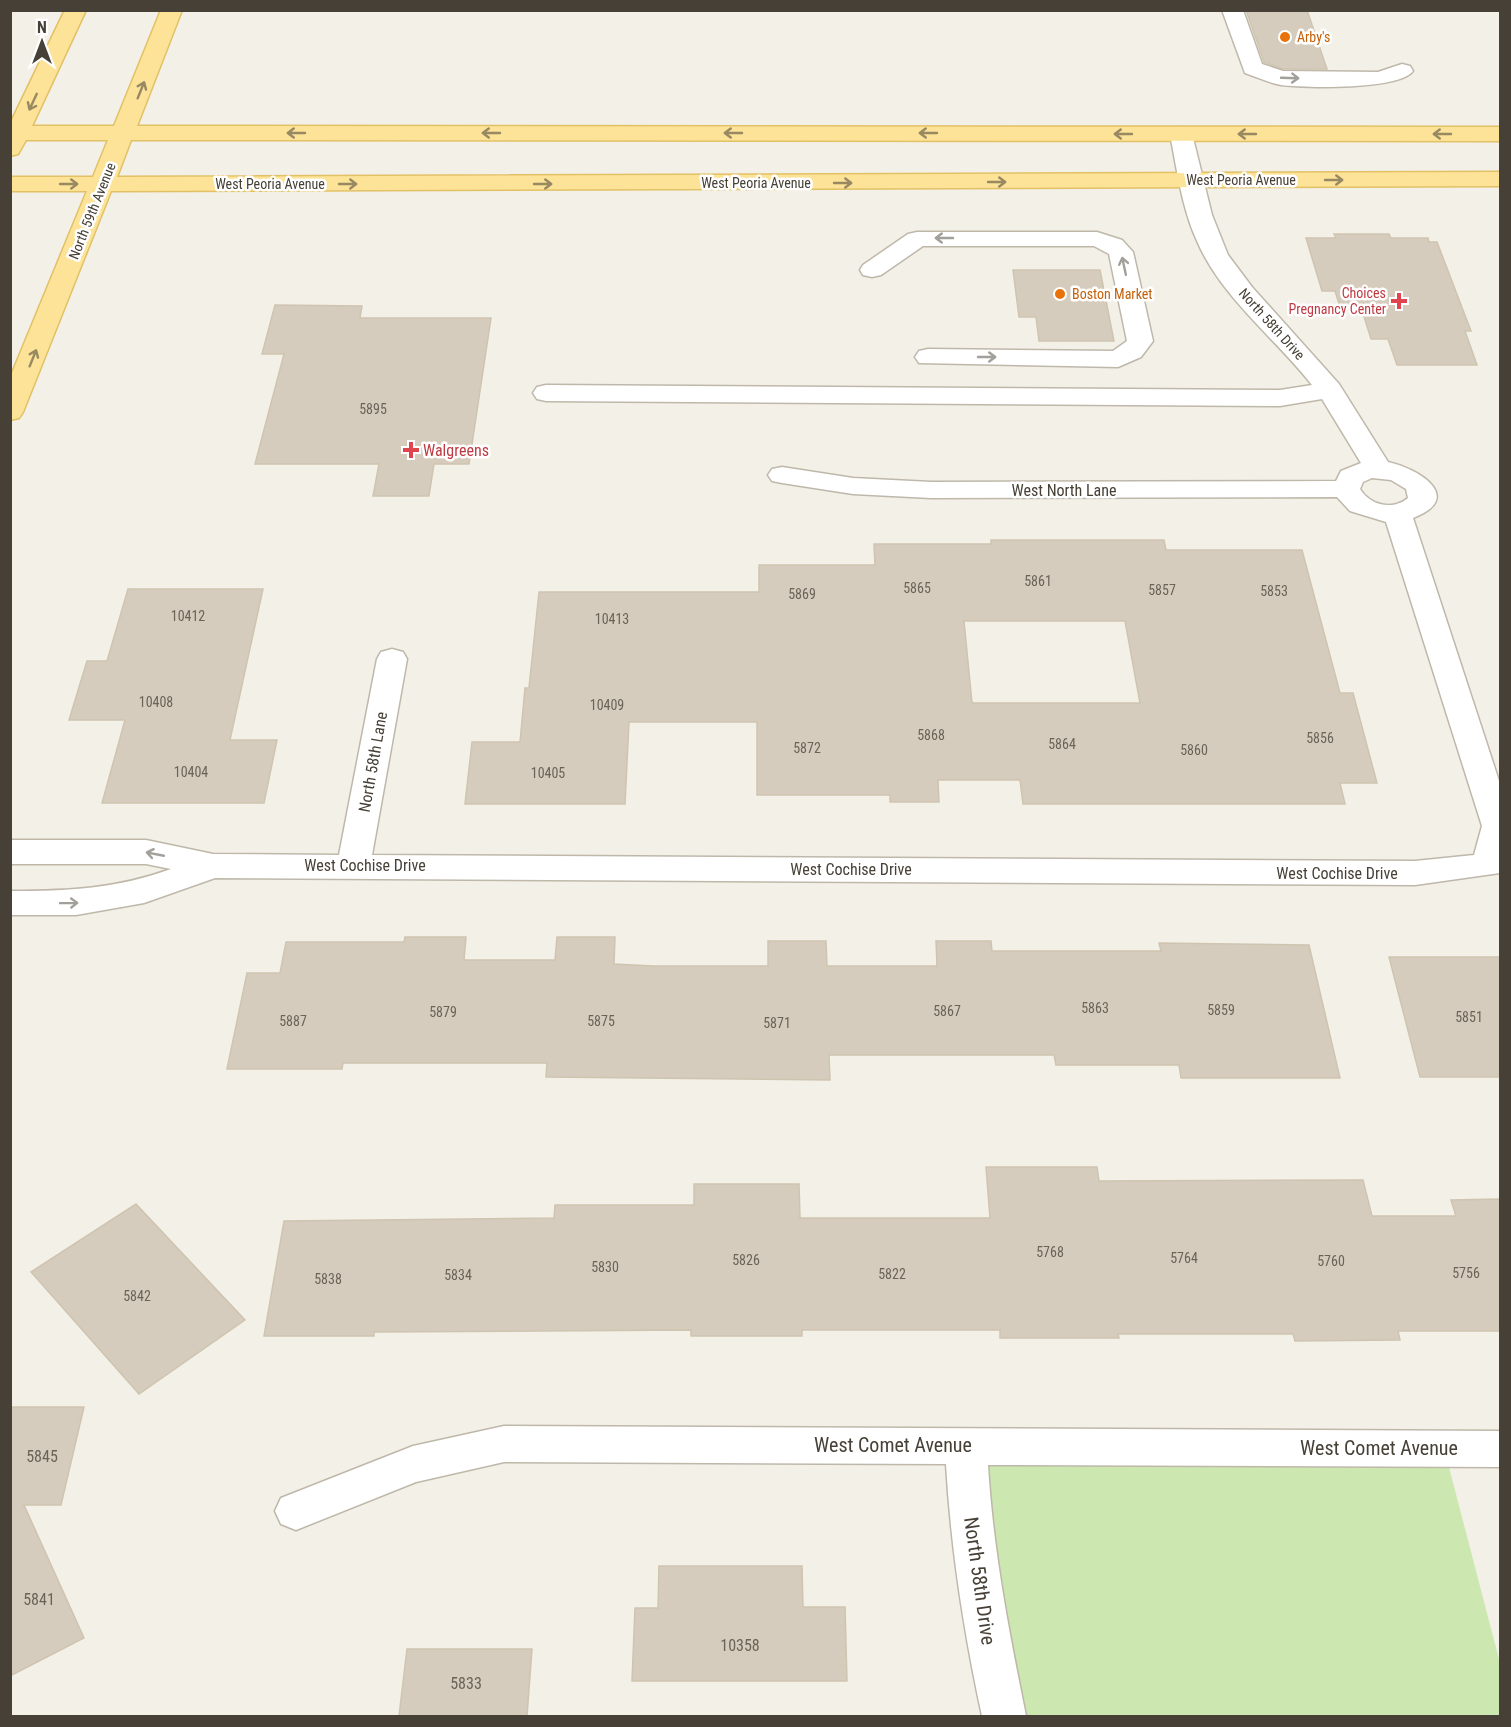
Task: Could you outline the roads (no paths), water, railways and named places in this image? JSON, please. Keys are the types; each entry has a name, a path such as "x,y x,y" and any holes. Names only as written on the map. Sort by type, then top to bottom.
{"main road":[{"path":"76,10 13,138 124,132 1500,134"},
{"name":"North 59th Avenue","path":"10,412 104,184 172,10"},
{"name":"West Peoria Avenue","path":"10,184 1500,179"}],"street":[{"path":"1232,10 1253,68 1266,75 1281,78 1381,79 1402,71"},
{"name":"North 58th Drive","path":"1181,134 1191,180 1209,241 1226,270 1246,299 1284,336 1330,390 1352,419 1378,469"},
{"path":"872,270 910,243 924,238 1097,239 1113,245 1121,252 1140,341 1132,352 1118,358 928,357"},
{"path":"546,393 1280,398 1330,390"},
{"path":"1378,469 1402,474 1420,486 1422,501 1409,511 1374,512 1349,496 1346,489 1351,477 1367,470 1378,469"},
{"name":"West North Lane","path":"782,476 853,486 931,490 1346,489"},
{"name":"West Cochise Drive","path":"10,852 146,852 213,866 354,865 1403,873 1488,865 1498,826 1397,513"},
{"name":"North 58th Lane","path":"354,865 392,659"},
{"name":"West Cochise Drive","path":"10,903 76,903 133,893 213,866"},
{"name":"West Comet Avenue","path":"296,1511 413,1464 504,1444 1500,1449"},
{"name":"North 58th Drive","path":"966,1445 970,1516 980,1596 1004,1716"}],"place":[{"name":"Arby's","path":"1285,37"},
{"name":"Boston Market","path":"1060,294"},
{"name":"Choices Pregnancy Center","path":"1399,301"},
{"name":"Walgreens","path":"411,450"}]}
